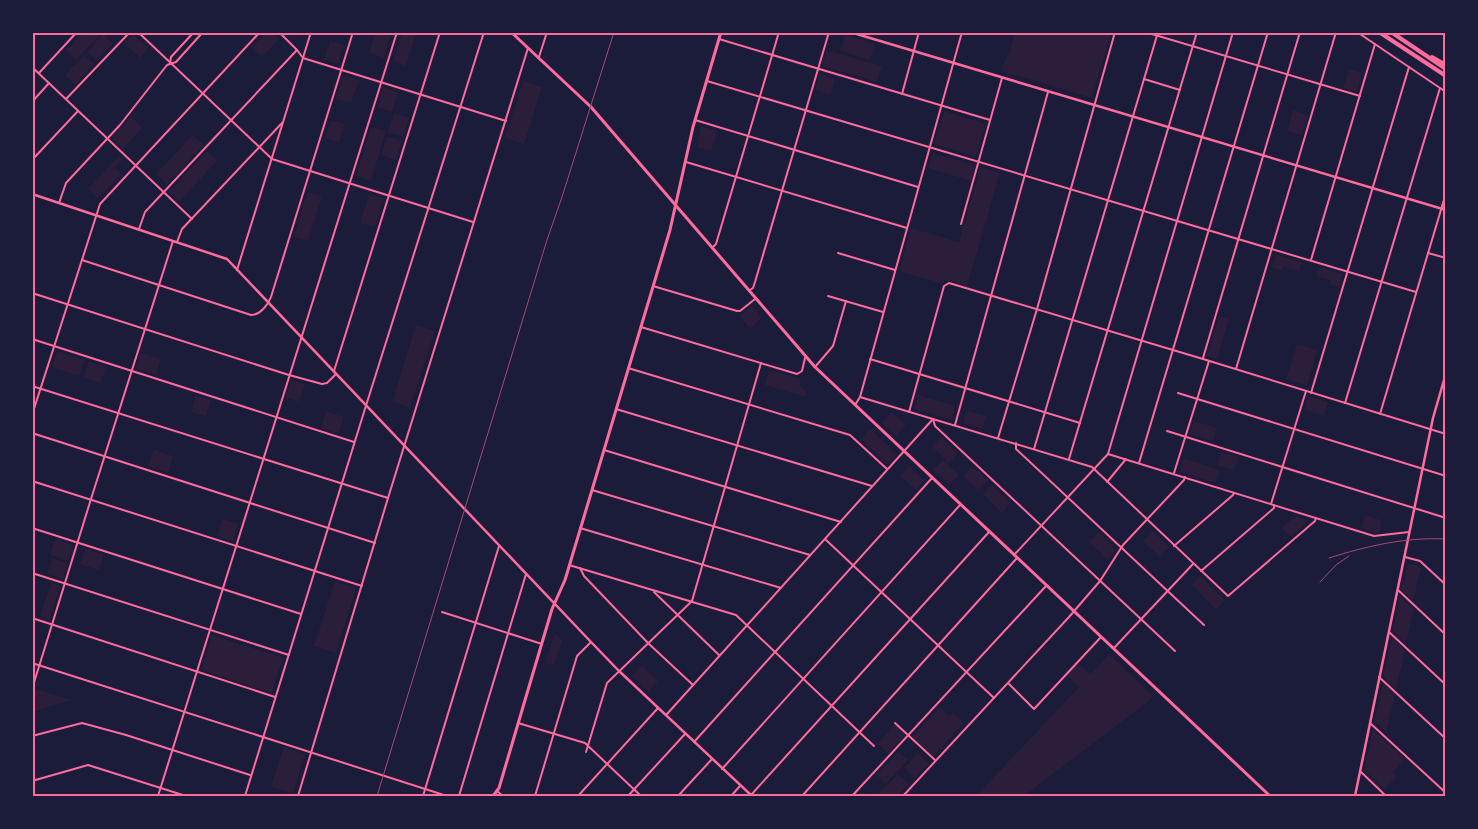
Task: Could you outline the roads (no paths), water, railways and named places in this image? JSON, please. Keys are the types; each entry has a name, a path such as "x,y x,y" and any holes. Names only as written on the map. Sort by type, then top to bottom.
{"highway":[{"path":"1379,32 1446,78"},
{"path":"1391,32 1446,69"},
{"path":"1423,54 1433,57 1446,65"}],"main road":[{"path":"512,32 591,107 805,358 1270,796"},
{"path":"493,796 497,791 542,644 565,580 641,327 676,207 695,120 721,32"}],"street":[{"path":"38,73 77,32"},
{"path":"66,100 130,32"},
{"path":"138,32 272,159 474,222"},
{"path":"170,63 171,57 194,32"},
{"path":"59,203 66,183 120,125 167,65 176,62 203,32"},
{"path":"32,415 96,215 102,202 260,32"},
{"path":"279,32 303,58 506,121"},
{"path":"237,270 311,32"},
{"path":"82,260 251,315 256,314 269,303 353,32"},
{"path":"158,796 397,32"},
{"path":"32,292 289,375 322,384 327,383 335,373 440,32"},
{"path":"245,796 484,32"},
{"path":"539,58 547,32"},
{"path":"712,248 716,244 780,32"},
{"path":"748,291 753,288 829,32"},
{"path":"850,32 1446,210"},
{"path":"902,94 919,32"},
{"path":"855,406 860,397 962,32"},
{"path":"998,438 1037,309 1115,32"},
{"path":"1145,32 1360,96"},
{"path":"1034,449 1158,32"},
{"path":"1069,460 1197,32"},
{"path":"1013,555 1108,454 1233,32"},
{"path":"1139,464 1268,32"},
{"path":"1203,359 1300,32"},
{"path":"1236,369 1336,32"},
{"path":"1357,32 1446,92"},
{"path":"719,40 990,120"},
{"path":"1311,261 1375,44"},
{"path":"298,796 376,543 388,498 528,48"},
{"path":"139,229 144,214 297,50"},
{"path":"32,67 192,218"},
{"path":"1311,393 1408,67"},
{"path":"962,224 1002,78"},
{"path":"1144,79 1180,90"},
{"path":"707,81 1416,292"},
{"path":"32,102 49,83"},
{"path":"1345,403 1440,88"},
{"path":"955,425 1048,92"},
{"path":"32,160 78,111"},
{"path":"695,120 918,187"},
{"path":"177,242 181,230 284,121"},
{"path":"686,162 907,228"},
{"path":"1380,414 1446,193"},
{"path":"32,194 225,258 591,642 751,796 989,532"},
{"path":"32,689 173,240"},
{"path":"838,253 895,270"},
{"path":"1428,253 1446,258"},
{"path":"909,412 944,286 949,283 1446,434"},
{"path":"653,286 737,311 740,311 755,299"},
{"path":"828,296 883,312"},
{"path":"815,368 833,346 846,301"},
{"path":"641,327 797,374 802,371 805,358"},
{"path":"32,339 355,442"},
{"path":"870,360 1080,423"},
{"path":"1174,474 1209,361"},
{"path":"586,752 606,685 691,602 761,363"},
{"path":"628,368 850,435 887,470"},
{"path":"1355,796 1430,430 1446,373"},
{"path":"32,386 388,498"},
{"path":"1201,571 1274,508 1273,505 1283,467 1306,391"},
{"path":"1178,393 1446,476"},
{"path":"860,397 1092,467 1228,596 1315,521 1316,518"},
{"path":"616,409 872,486"},
{"path":"666,715 933,419"},
{"path":"933,419 936,426 1175,651"},
{"path":"1167,431 1446,518"},
{"path":"32,433 376,543"},
{"path":"1016,444 1016,449 1204,625"},
{"path":"604,450 841,522"},
{"path":"1108,454 1374,536 1409,532"},
{"path":"1106,482 1126,459"},
{"path":"903,796 1074,611 1100,581 1121,548 1185,477"},
{"path":"694,742 932,478"},
{"path":"32,481 362,586"},
{"path":"592,490 810,555"},
{"path":"1174,546 1234,493"},
{"path":"722,769 961,505"},
{"path":"32,528 301,614"},
{"path":"580,528 781,588"},
{"path":"825,539 994,698"},
{"path":"423,796 499,546"},
{"path":"1405,557 1420,561 1446,585"},
{"path":"802,796 1017,558"},
{"path":"1113,649 1193,564"},
{"path":"569,565 736,616 874,746"},
{"path":"580,568 584,576 693,685"},
{"path":"32,573 288,656"},
{"path":"459,796 526,574"},
{"path":"852,796 1046,586"},
{"path":"1398,590 1446,635"},
{"path":"653,591 719,656"},
{"path":"442,612 542,644"},
{"path":"32,618 276,697"},
{"path":"1389,632 1446,685"},
{"path":"1008,683 1034,709 1101,637"},
{"path":"535,796 577,656 591,642"},
{"path":"32,663 447,796"},
{"path":"1379,677 1446,739"},
{"path":"578,796 658,708"},
{"path":"32,736 82,723 111,730 251,775"},
{"path":"518,723 588,745 641,796"},
{"path":"895,723 936,761"},
{"path":"1370,723 1446,794"},
{"path":"628,796 685,734"},
{"path":"678,796 712,759"},
{"path":"32,781 88,765 186,796"},
{"path":"1360,771 1386,796"},
{"path":"731,796 740,786"},
{"path":"497,791 503,796"}],"railway":[{"path":"377,796 547,240 614,32"},
{"path":"1329,558 1386,543 1416,539 1446,539"},
{"path":"1320,582 1336,565 1349,556"}]}
